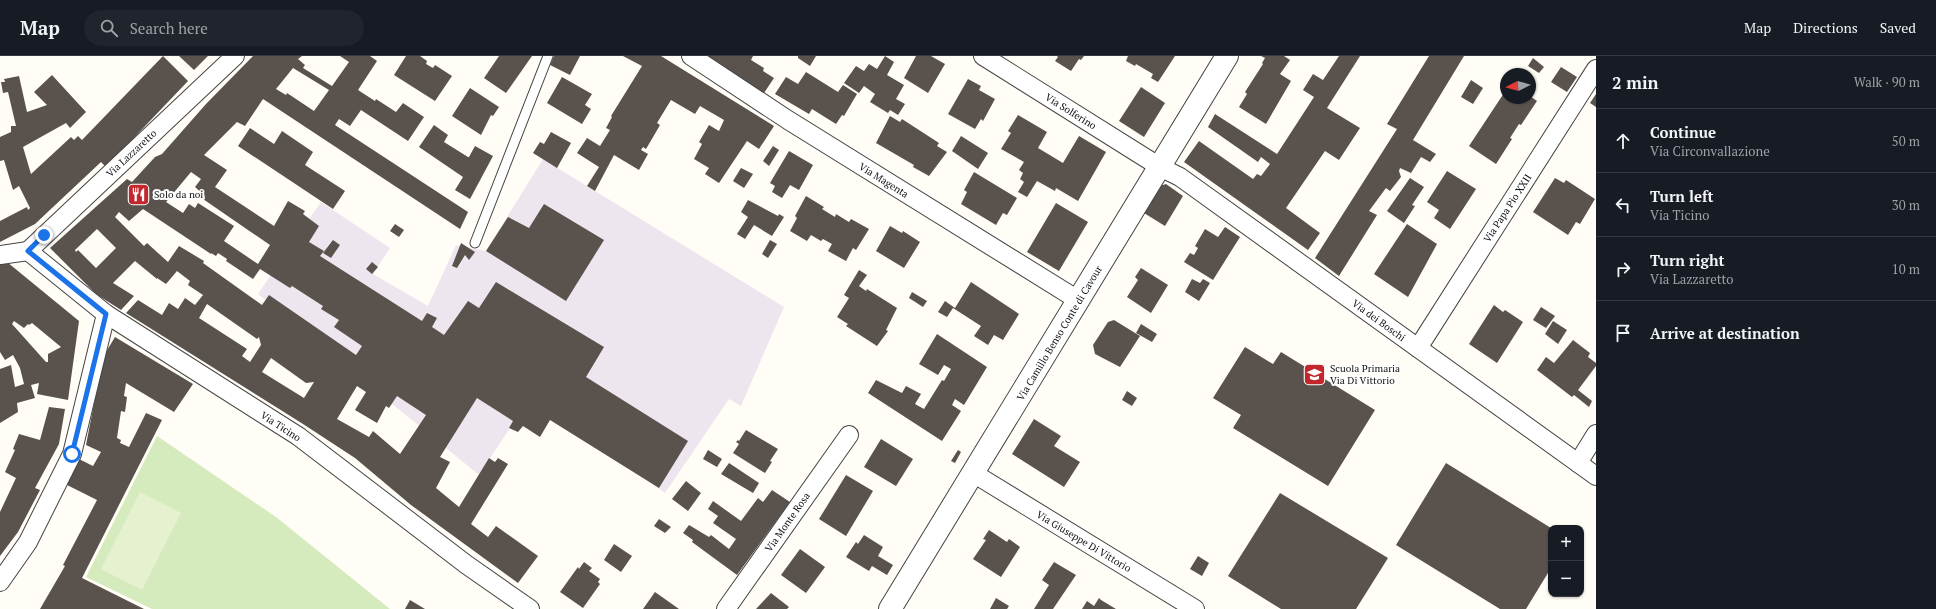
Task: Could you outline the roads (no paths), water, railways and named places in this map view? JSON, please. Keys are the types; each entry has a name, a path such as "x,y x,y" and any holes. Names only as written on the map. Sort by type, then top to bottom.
{"street":[{"name":"Via Lazzaretto","path":"28,251 235,56"},
{"name":"Via Magenta","path":"690,56 788,120 1078,300"},
{"name":"Via Solferino","path":"983,56 1160,167"},
{"name":"Via Camillo Benso Conte di Cavour","path":"890,609 1227,56"},
{"name":"Via Papa Pio XXII","path":"1418,348 1596,69"},
{"name":"Via dei Boschi","path":"1160,167 1180,177 1596,476"},
{"path":"0,255 28,251"},
{"name":"Via Ticino","path":"28,251 106,314 298,436 467,565 530,609"},
{"path":"0,582 28,542 72,454 106,314"},
{"path":"1578,463 1596,434"},
{"name":"Via Monte Rosa","path":"726,609 849,435"},
{"name":"Via Giuseppe Di Vittorio","path":"973,473 1195,609"}],"lane":[{"path":"475,244 548,56"}],"place":[{"name":"Solo da noi","path":"139,194"},
{"name":"Scuola Primaria Via Di Vittorio","path":"1314,374"}]}
